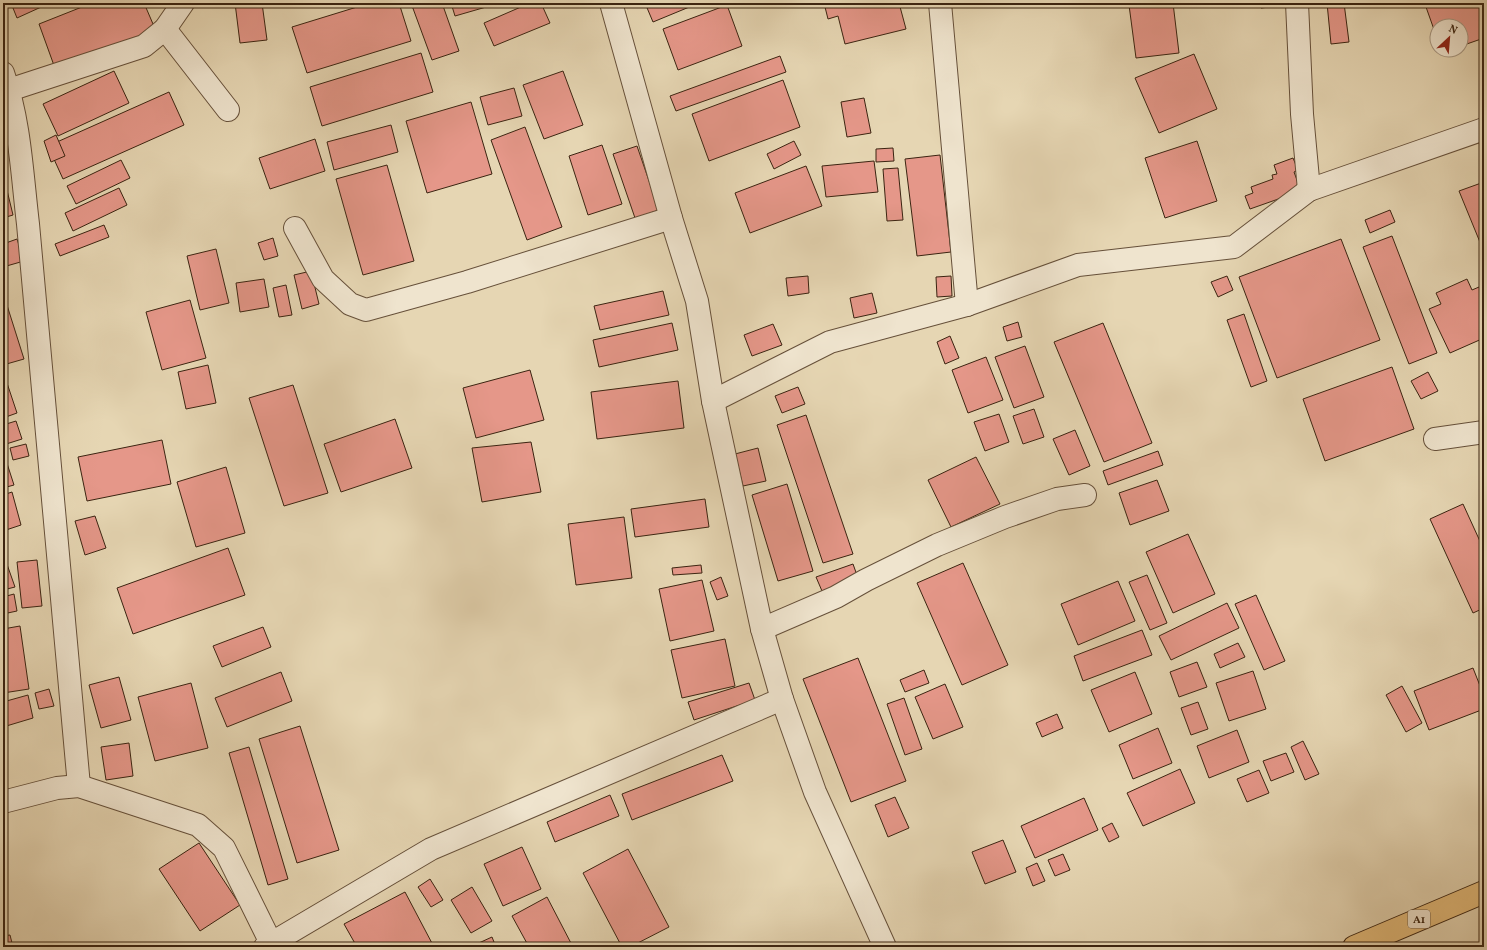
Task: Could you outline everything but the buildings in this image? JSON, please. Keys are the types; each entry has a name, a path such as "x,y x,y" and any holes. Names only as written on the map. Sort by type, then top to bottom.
{"highway":[{"name":"A1","path":"1354,947 1484,892"}],"street":[{"path":"79,786 28,224 18,141 6,82 144,46 165,29 183,3"},
{"path":"610,3 671,218 697,301 713,401 762,630 782,699 815,792 885,947"},
{"path":"940,3 967,305"},
{"path":"1297,3 1302,114 1309,190"},
{"path":"165,29 228,110"},
{"path":"713,401 830,342 967,305 1078,265 1234,247 1309,190 1484,129"},
{"path":"295,228 323,279 350,304 366,310 489,275 671,218"},
{"path":"1435,439 1484,432"},
{"path":"762,630 836,597 866,580 937,545 1005,517 1057,499 1085,495"},
{"path":"3,802 57,788 79,786 198,825 224,848 268,945 431,849 782,699"}]}
